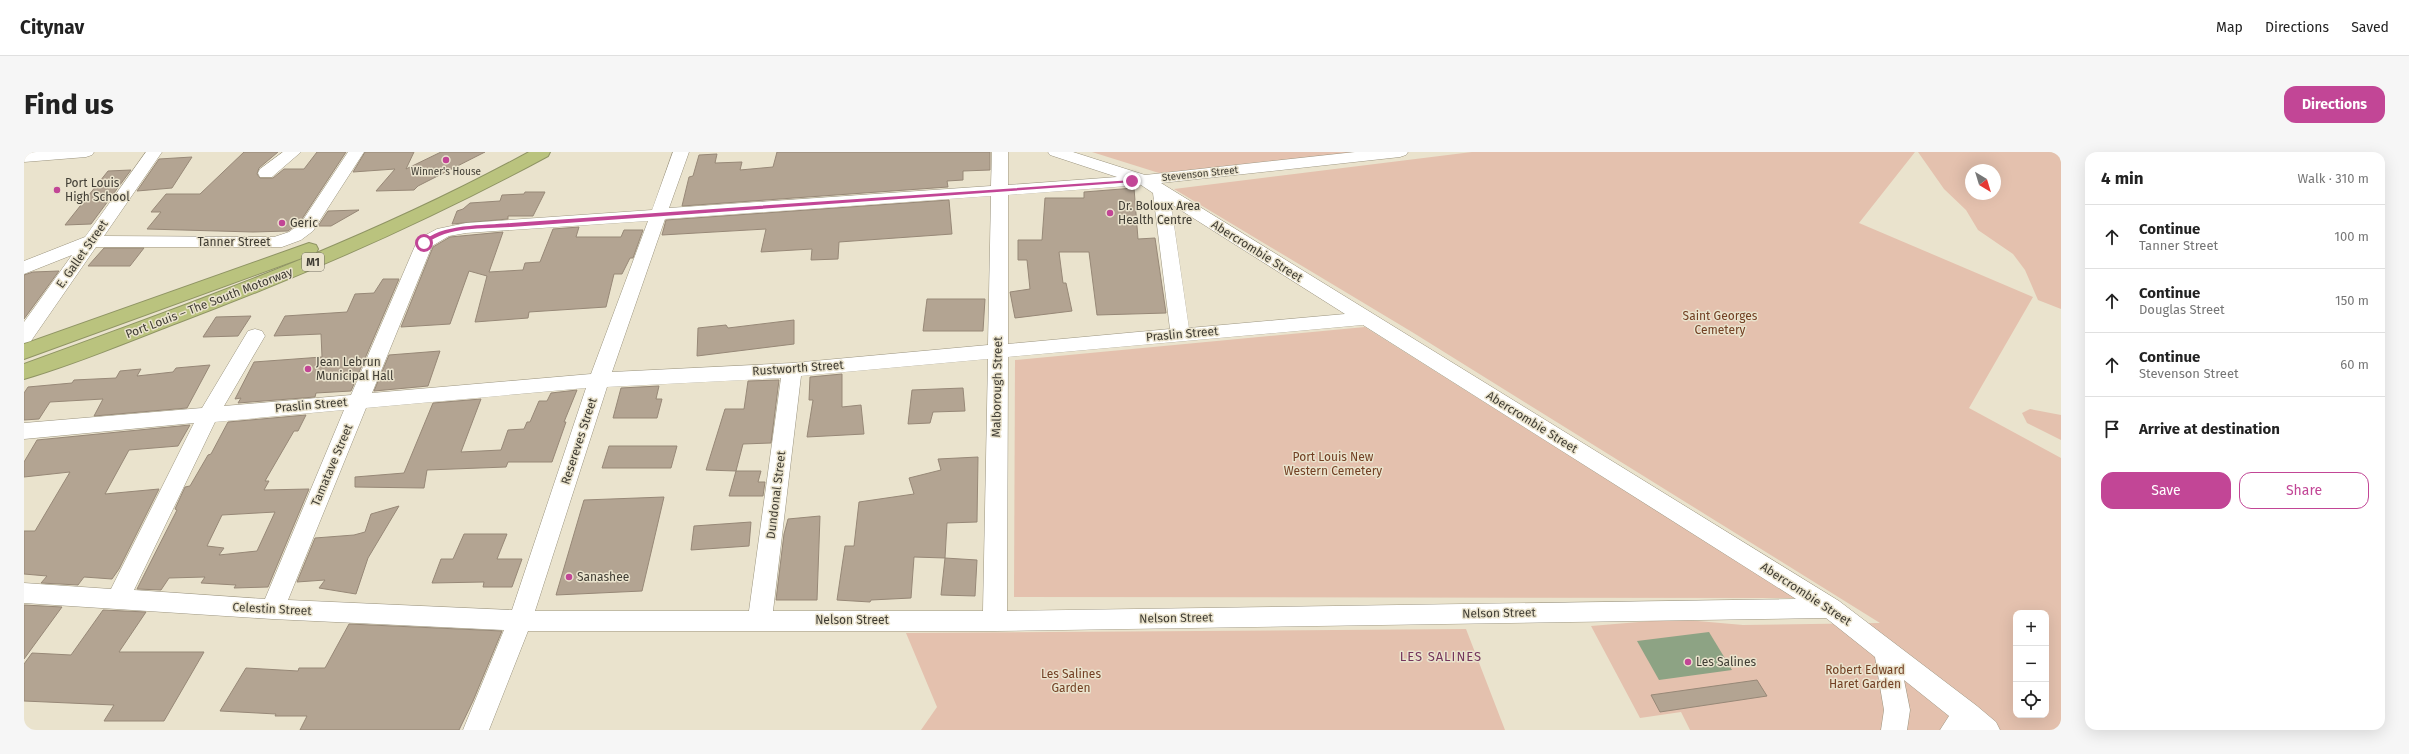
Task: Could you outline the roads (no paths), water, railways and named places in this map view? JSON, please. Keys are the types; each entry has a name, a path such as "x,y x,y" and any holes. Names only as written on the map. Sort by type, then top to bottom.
{"highway":[{"name":"Port Louis – The South Motorway","path":"24,372 93,341 356,232 520,157 542,152"},
{"name":"Port Louis – The South Motorway","path":"24,360 93,341 261,284 356,245 444,204 520,157"},
{"path":"24,385 315,271 451,207 520,157"},
{"path":"24,352 356,232"}],"street":[{"path":"24,157 86,152"},
{"name":"E. Gallet Street","path":"24,336 154,152"},
{"path":"266,173 293,152"},
{"name":"Tanner Street","path":"91,241 276,242 295,236 307,227 356,152"},
{"name":"Resereves Street","path":"476,730 520,621 599,380 681,152"},
{"name":"Malborough Street","path":"995,621 1000,152"},
{"name":"Abercrombie Street","path":"1056,152 1144,180 1831,608 1886,650 1961,722 1987,730"},
{"name":"Stevenson Street","path":"658,215 1000,192 1144,180 1400,152"},
{"path":"1161,192 1180,334"},
{"name":"Tamatave Street","path":"272,609 424,243 434,235 446,231 658,215"},
{"path":"24,268 91,241"},
{"name":"Praslin Street","path":"998,351 1366,318"},
{"path":"118,599 209,413 255,336"},
{"name":"Rustworth Street","path":"599,380 792,370 998,351"},
{"name":"Dundonal Street","path":"760,620 792,370"},
{"name":"Praslin Street","path":"24,431 209,413 599,380"},
{"name":"Celestin Street","path":"24,593 272,609 520,621"},
{"name":"Nelson Street","path":"520,621 995,621 1831,608"},
{"path":"1886,650 1897,710 1894,730"}],"place":[{"name":"Winner's House","path":"446,160"},
{"name":"Port Louis High School","path":"57,190"},
{"name":"Dr. Boloux Area Health Centre","path":"1110,213"},
{"name":"Geric","path":"282,223"},
{"name":"Jean Lebrun Municipal Hall","path":"308,369"},
{"name":"Sanashee","path":"569,577"},
{"name":"Les Salines","path":"1688,662"}],"district":[{"name":"LES SALINES","path":"1441,656"}],"park label":[{"name":"Saint Georges Cemetery","path":"1720,323"},
{"name":"Port Louis New Western Cemetery","path":"1333,464"},
{"name":"Robert Edward Haret Garden","path":"1865,677"},
{"name":"Les Salines Garden","path":"1071,681"}]}
